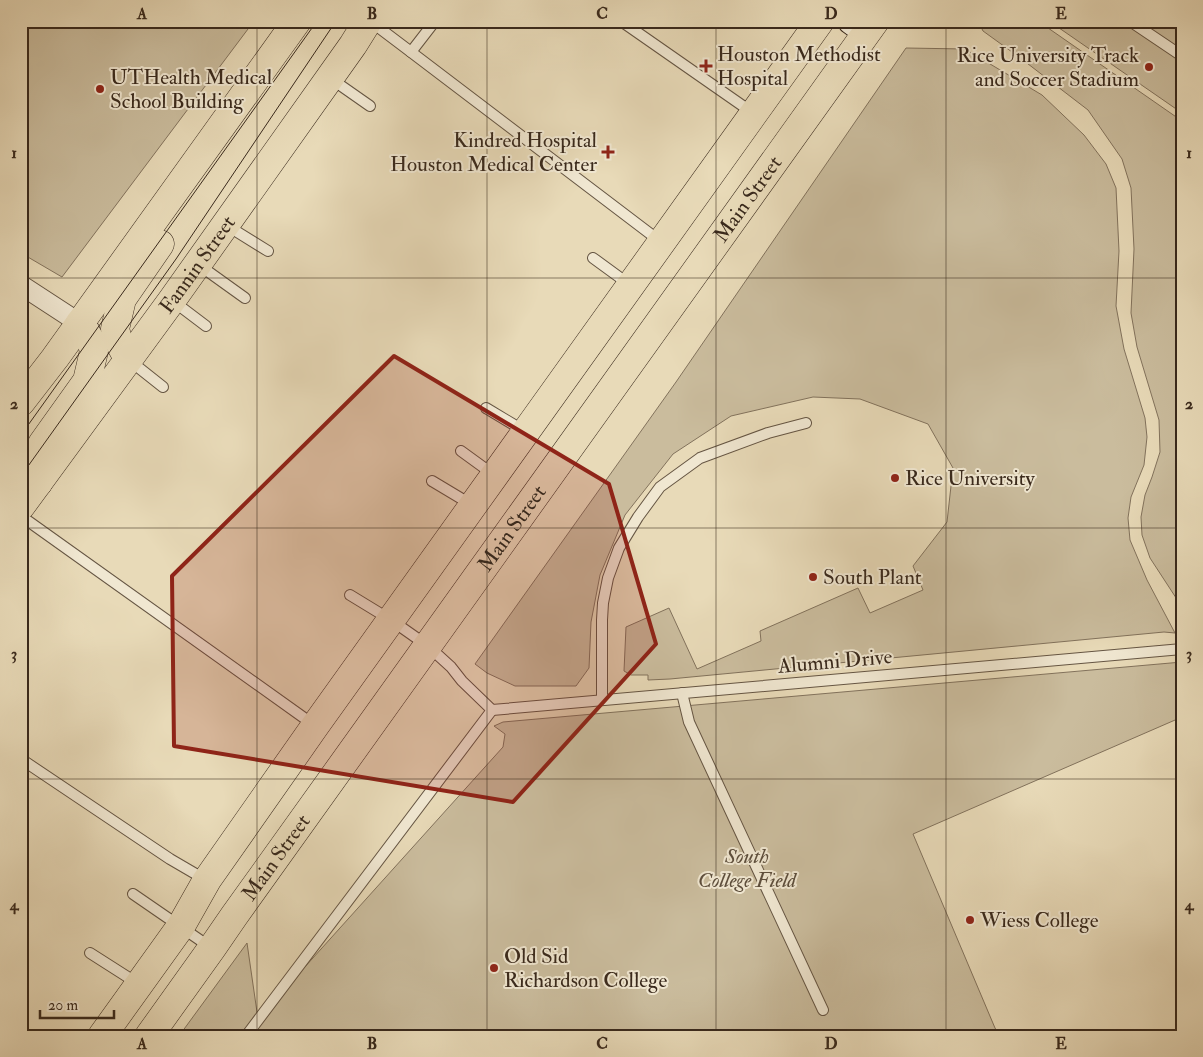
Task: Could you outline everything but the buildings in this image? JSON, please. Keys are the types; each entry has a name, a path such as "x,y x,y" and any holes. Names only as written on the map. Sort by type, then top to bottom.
{"main road":[{"path":"21,402 297,21"},
{"name":"Fannin Street","path":"21,506 226,225 369,21"},
{"name":"Main Street","path":"102,1036 181,926 207,880 315,726 820,21"},
{"name":"Main Street","path":"149,1036 428,646 864,25"},
{"path":"128,359 118,340 115,329 122,299 173,224 195,163"},
{"path":"38,483 42,444 87,381 94,351 91,341 80,323"}],"street":[{"path":"21,285 114,346 128,359"}],"lane":[{"path":"369,21 662,243"},
{"path":"411,52 435,21"},
{"path":"621,21 754,114"},
{"path":"1130,21 1182,56"},
{"path":"330,78 370,106"},
{"path":"226,225 268,251"},
{"path":"593,258 631,286"},
{"path":"198,264 245,298"},
{"path":"172,300 206,326"},
{"path":"128,359 162,387"},
{"path":"486,408 526,432"},
{"path":"602,700 602,620 608,578 619,548 638,517 660,487 700,458 768,433 806,423"},
{"path":"460,451 495,475"},
{"path":"432,481 473,505"},
{"path":"21,516 315,726"},
{"path":"246,1036 492,710 428,646 391,620 350,595"},
{"name":"Alumni Drive","path":"492,710 1182,650"},
{"path":"682,693 689,722 823,1010"},
{"path":"21,759 170,859 207,880"},
{"path":"133,894 212,948"},
{"path":"90,953 139,984"}],"highlighted area":[{"path":"394,356 609,484 656,644 513,802 174,746 172,576"}],"green space":[{"path":"21,21 254,21 62,277 21,253"},
{"path":"978,21 1038,21 1182,121 1182,607 1150,558 1142,535 1141,517 1145,495 1160,452 1159,420 1137,347 1131,313 1134,249 1131,188 1122,159 1088,110 983,31"},
{"name":"Rice University Track and Soccer Stadium","path":"1049,21 1182,21 1182,113"},
{"path":"906,48 965,49 1042,95 1084,135 1106,164 1116,188 1119,251 1116,306 1124,349 1145,418 1147,437 1144,465 1131,497 1128,518 1130,540 1147,580 1175,633 1164,632 670,679 648,680 648,675 631,675 624,671 626,627 669,608 697,669 761,641 760,631 858,588 870,613 923,590 913,566 947,522 953,468 928,424 860,399 813,397 731,416 673,454 625,515 600,575 591,622 589,668 576,686 515,686 487,673 475,664 676,382"},
{"name":"South College Field","path":"1182,662 1182,717 913,834 1000,1036 179,1036 247,943 258,1019 503,747 505,734 494,726 503,722"}],"tram line":[{"path":"21,435 317,21"},
{"path":"21,476 176,259 336,21"}],"place":[{"name":"Houston Methodist Hospital","path":"706,66"},
{"name":"Rice University Track and Soccer Stadium","path":"1149,67"},
{"name":"UTHealth Medical School Building","path":"100,89"},
{"name":"Kindred Hospital Houston Medical Center","path":"608,152"},
{"name":"Rice University","path":"895,478"},
{"name":"South Plant","path":"813,577"},
{"name":"Wiess College","path":"970,920"},
{"name":"Old Sid Richardson College","path":"494,968"}]}
